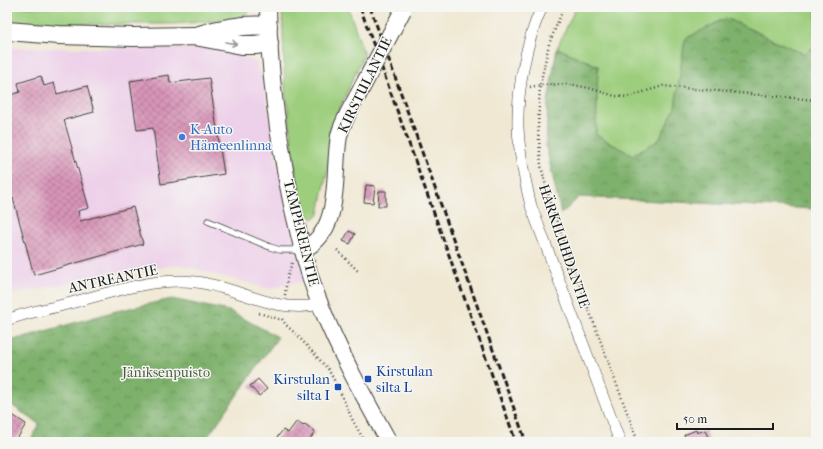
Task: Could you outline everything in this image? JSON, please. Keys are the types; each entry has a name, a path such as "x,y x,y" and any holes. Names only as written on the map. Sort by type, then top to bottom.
{"main road":[{"name":"TAMPEREENTIE","path":"268,7 268,34 273,93 284,169 302,250 320,304 342,354 390,442"},
{"name":"KIRSTULANTIE","path":"302,250 316,242 328,223 333,201 336,158 340,133 358,94 404,9"},
{"path":"7,31 133,37 195,36 219,29 246,25 268,34"}],"street":[{"name":"HÄRKILUHDANTIE","path":"542,7 526,51 520,88 518,127 525,180 531,206 620,442"},
{"name":"ANTREANTIE","path":"7,320 149,283 196,282 226,288 283,306 299,307 320,304"}],"lane":[{"path":"208,221 270,247 280,250 302,250"}],"path":[{"path":"564,7 549,44 540,85 538,127 541,166 550,202 638,442"},
{"path":"520,88 540,85 568,84 589,88 614,96 627,97 663,86 816,100"},
{"path":"282,320 287,278 295,256 302,250"},
{"path":"337,250 358,271"},
{"path":"256,312 282,320 328,369 338,387 353,421 365,442"}],"shaded area":[{"path":"7,48 229,48 256,62 263,81 279,173 307,280 270,289 181,265 148,269 7,295"}],"green space":[{"path":"7,7 254,7 244,16 233,20 173,24 7,24"},
{"path":"282,7 348,7 364,54 339,110 319,214 313,219 303,209 295,168 285,87"},
{"path":"576,7 816,7 816,45 804,54 726,18 685,39 675,108 659,140 632,155 596,135 598,66 557,48"},
{"path":"726,18 804,54 816,45 816,209 579,197 561,214 546,146 548,102 557,48 598,66 596,135 632,155 659,140 675,108 685,39"},
{"name":"Jäniksenpuisto","path":"172,299 229,311 278,337 204,442 30,442 39,424 7,402 7,343 116,311"}],"building":[{"path":"169,75 170,83 209,78 224,174 161,184 153,128 137,130 130,81"},
{"path":"41,76 44,86 54,83 57,94 87,86 94,112 64,120 89,208 78,211 80,221 133,207 143,244 34,275 13,198 7,200 7,96 20,92 18,83"},
{"path":"366,185 375,186 373,203 364,202"},
{"path":"379,191 386,191 386,206 378,206"},
{"path":"349,231 355,234 350,244 343,241"},
{"path":"258,379 267,389 259,396 250,386"},
{"path":"11,414 26,424 15,442 10,442 7,440 7,419"},
{"path":"297,421 303,426 305,424 315,432 308,442 274,441 283,430 288,433"},
{"path":"696,430 697,433 705,430 710,442 687,442 684,435"}],"railway":[{"path":"360,7 516,442"},
{"path":"370,7 526,442"}],"place":[{"name":"K-Auto Hämeenlinna","path":"182,137"},
{"name":"Kirstulan silta L","path":"368,379"},
{"name":"Kirstulan silta I","path":"338,387"}]}
